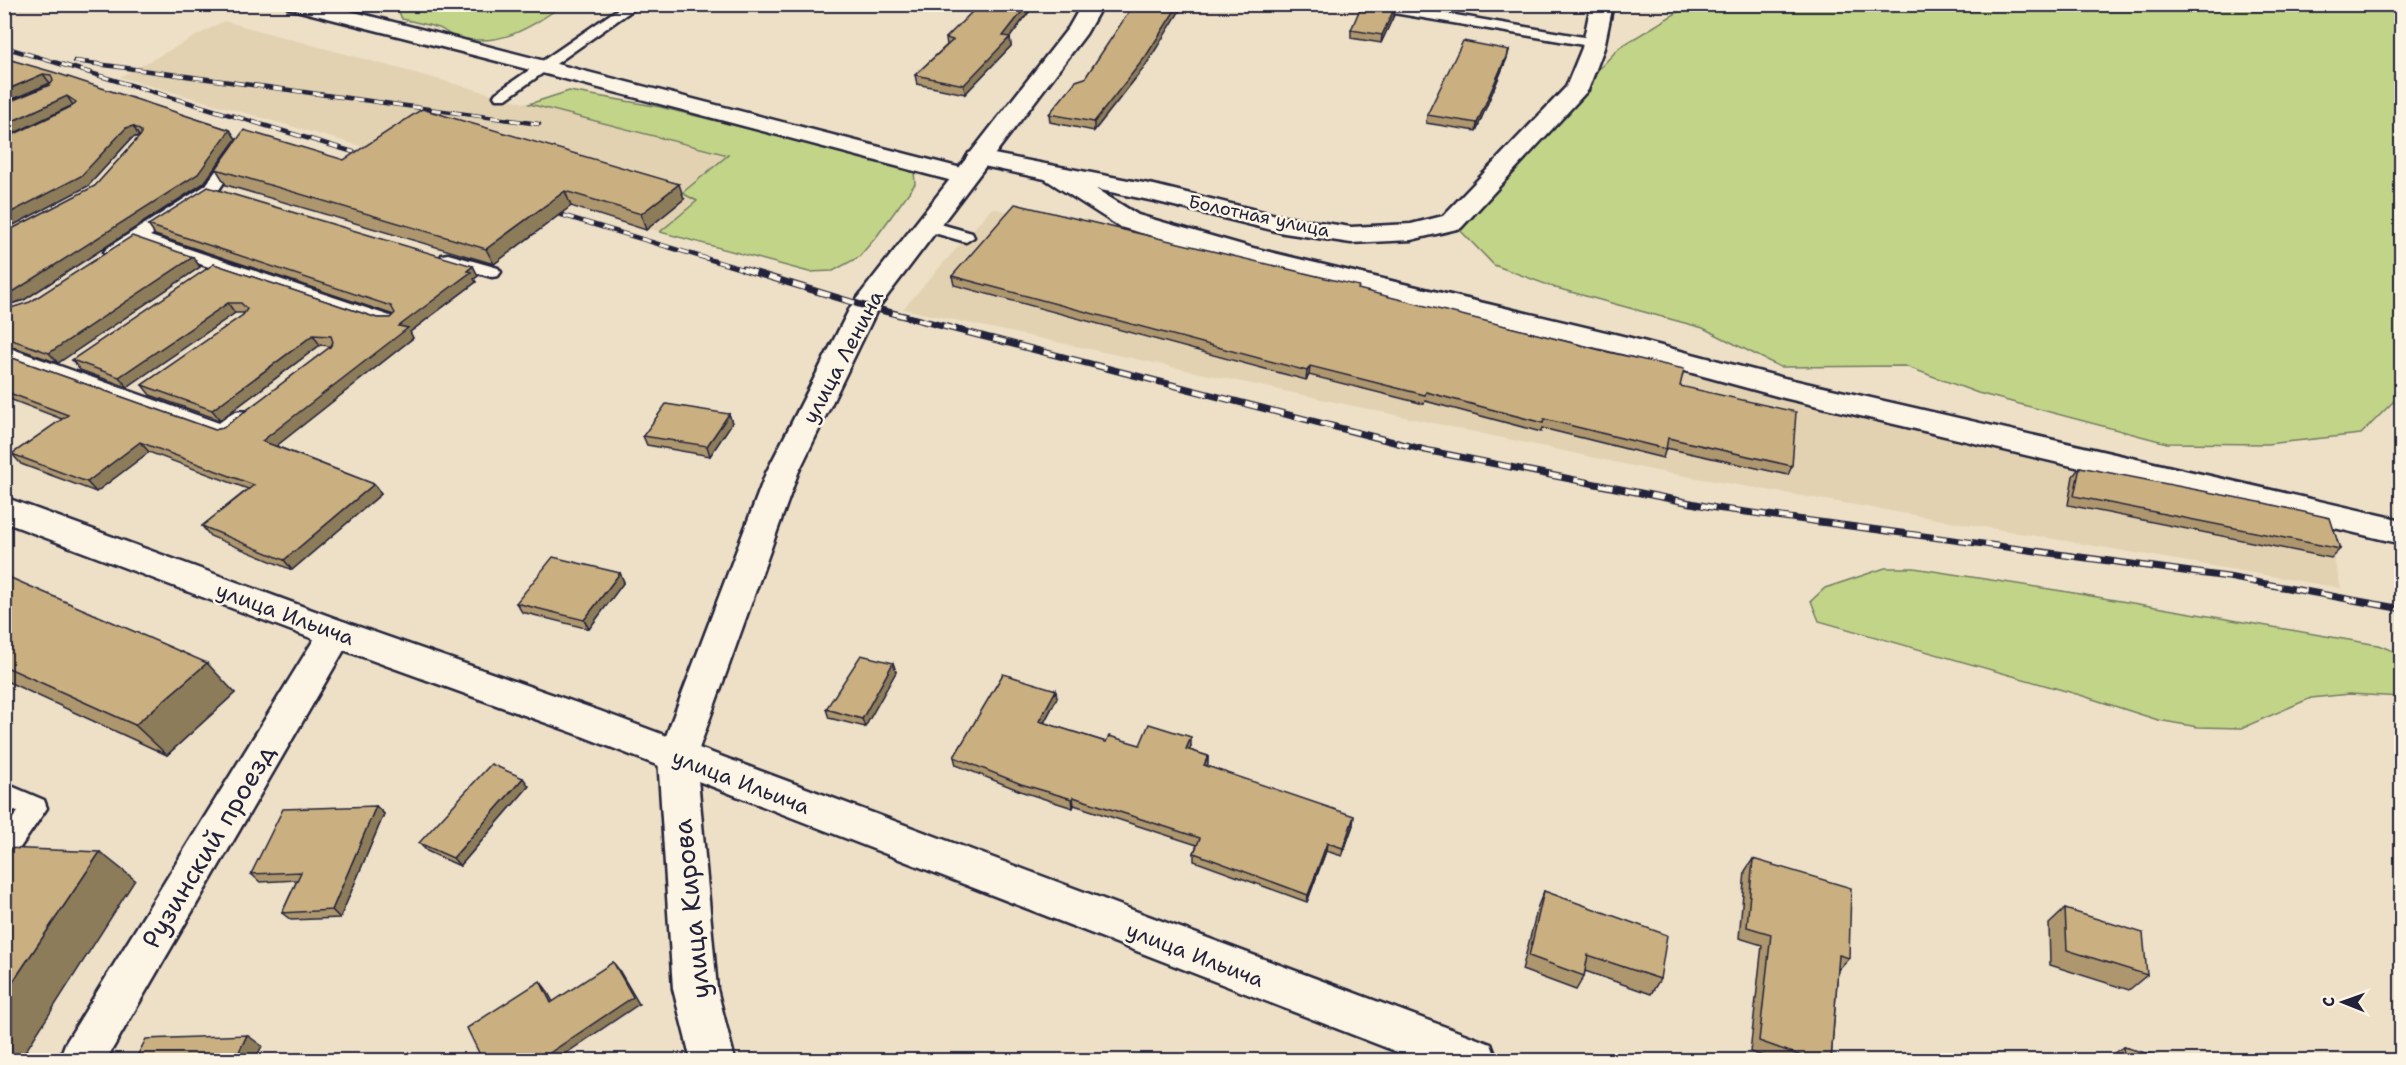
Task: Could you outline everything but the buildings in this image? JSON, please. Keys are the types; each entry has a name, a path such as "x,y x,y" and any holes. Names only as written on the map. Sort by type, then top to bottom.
{"street":[{"name":"Болотная улица","path":"295,4 545,68 971,167 1053,173 1154,193 1284,225 1350,235 1411,232 1452,222 1576,90 1588,67 1602,4"},
{"name":"улица Ленина","path":"677,757 782,473 865,306 1078,29 1093,4"},
{"path":"1053,173 1129,221 1246,254 1631,347 1784,388 2402,532"},
{"name":"улица Ильича","path":"4,509 677,757 1475,1060"},
{"name":"Рузинский проезд","path":"81,1060 336,633"},
{"name":"улица Кирова","path":"677,757 695,989 713,1060"}],"lane":[{"path":"501,96 545,68 634,4"},
{"path":"1370,5 1595,43"},
{"path":"98,262 212,188 244,142"},
{"path":"212,188 234,195"},
{"path":"926,225 966,237"},
{"path":"137,237 390,322"},
{"path":"436,255 492,272"},
{"path":"201,277 219,264"},
{"path":"4,352 222,431 257,404"},
{"path":"60,372 78,359"},
{"path":"130,397 148,384"},
{"path":"4,794 35,808 4,850"}],"shaded area":[{"path":"224,21 529,104 729,155 682,193 698,200 660,232 120,77"},
{"path":"992,208 1687,373 1772,397 2325,522 2341,588 1656,471 903,309"}],"green space":[{"path":"1720,4 2401,5 2401,394 2361,434 2267,444 2167,443 1978,393 1905,366 1780,367 1703,328 1556,288 1494,265 1452,222 1620,47 1686,7 1710,9"},
{"path":"396,5 563,5 538,22 513,34 486,40 471,40 455,37 439,28 402,19"},
{"path":"569,91 660,107 914,170 915,184 859,257 833,271 809,272 660,232 697,201 682,193 728,155 529,104"},
{"path":"1885,568 1914,568 2062,591 2378,645 2401,654 2401,697 2349,694 2311,698 2242,728 2198,727 2158,720 2080,695 1819,621 1811,601 1825,588"}],"railway":[{"path":"4,47 370,157"},
{"path":"75,61 539,124"},
{"path":"545,210 748,271"},
{"path":"743,269 865,306 1425,450 1716,508 2228,577 2402,609"}]}
